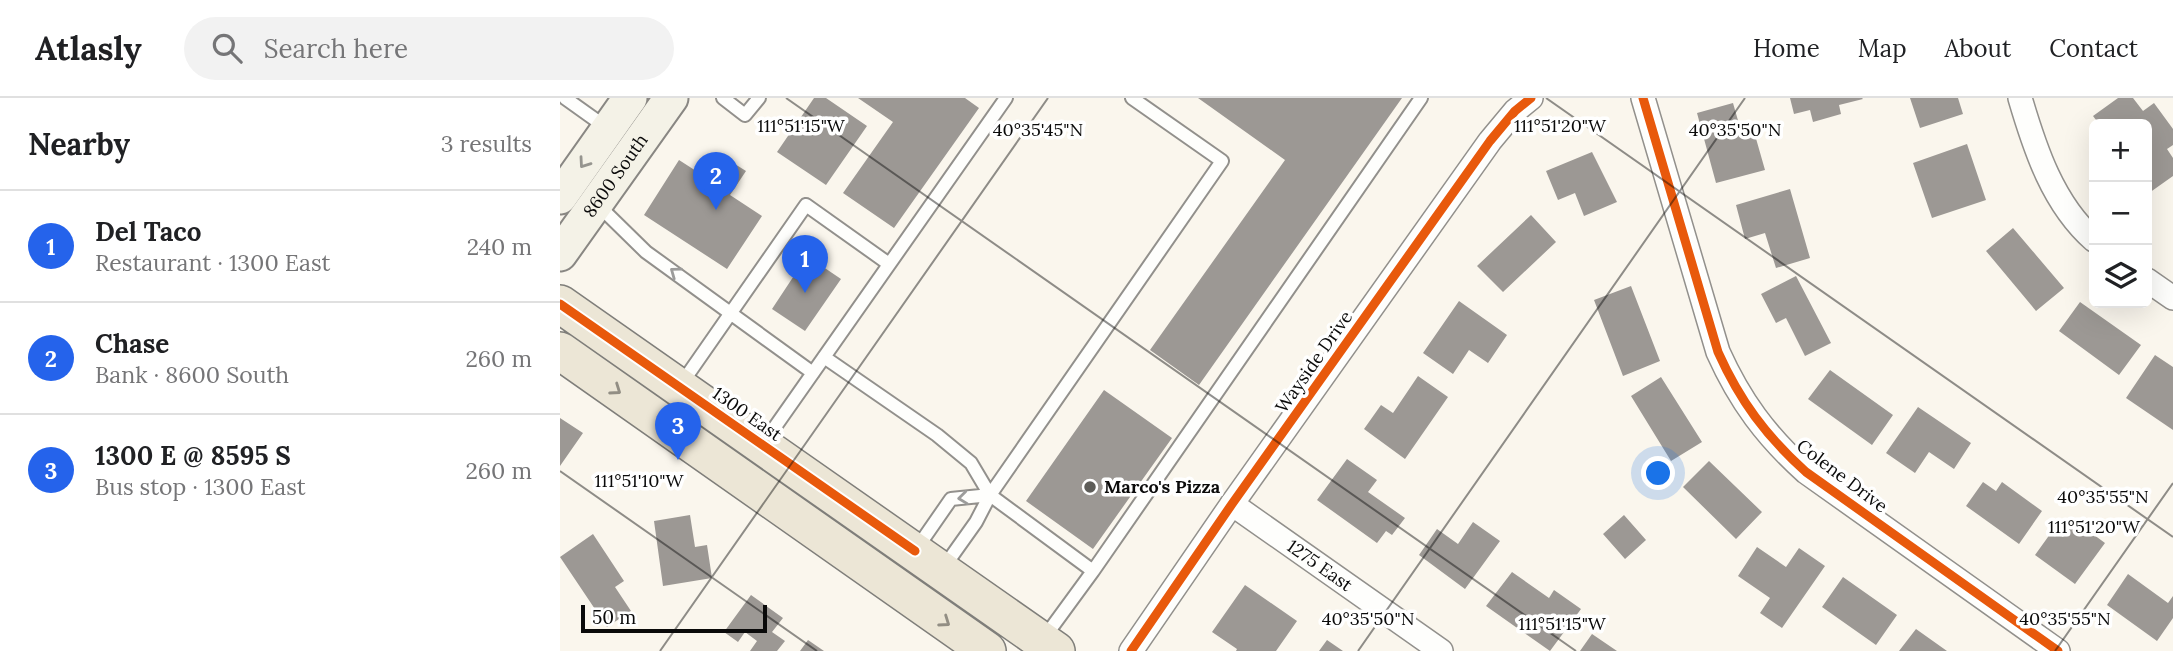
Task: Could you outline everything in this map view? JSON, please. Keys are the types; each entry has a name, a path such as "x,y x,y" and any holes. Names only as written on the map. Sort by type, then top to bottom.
{"main road":[{"name":"8600 South","path":"560,197 631,98"},
{"name":"8600 South","path":"560,254 671,98"},
{"name":"1300 East","path":"560,304 1049,646"},
{"path":"560,351 987,651"},
{"path":"911,598 928,561"}],"street":[{"name":"Wayside Drive","path":"1131,651 1232,503 1490,141 1515,111 1531,98"},
{"name":"Colene Drive","path":"1643,98 1718,352 1733,386 1755,418 1779,447 1806,472 2058,651"},
{"path":"2020,98 2033,142 2047,175 2065,206 2089,234"},
{"path":"2152,283 2173,298"},
{"name":"1275 East","path":"1232,503 1441,651"}],"lane":[{"path":"565,98 608,129"},
{"path":"723,98 745,115 759,98"},
{"path":"762,444 1006,98"},
{"path":"928,561 976,522 990,495 1223,161 1132,98"},
{"path":"1049,646 1093,571 1421,98"},
{"path":"597,203 646,252 813,373"},
{"path":"680,387 806,205 889,264"},
{"path":"824,357 937,435 971,463 990,495 1093,571"},
{"path":"928,561 951,499 990,495"}],"building":[{"path":"814,98 826,98 867,126 826,185 777,152"},
{"path":"858,98 965,98 979,108 894,228 843,193 893,122"},
{"path":"1198,98 1402,98 1199,385 1150,350 1285,160"},
{"path":"1790,98 1863,99 1839,105 1841,114 1813,122 1810,110 1794,114"},
{"path":"1910,98 1958,98 1963,114 1920,128"},
{"path":"2118,98 2133,98 2143,111 2154,103 2173,129 2173,145 2167,149 2173,158 2173,176 2152,191 2152,119 2095,119 2093,116"},
{"path":"1733,103 1739,124 1751,121 1765,170 1716,183 1697,113"},
{"path":"1967,144 1986,200 1932,218 1913,163"},
{"path":"1592,152 1617,202 1584,216 1575,193 1558,200 1546,171"},
{"path":"722,156 746,171 730,195 762,216 727,269 644,215 679,160 707,178"},
{"path":"1790,189 1810,258 1776,268 1765,233 1745,239 1736,205"},
{"path":"1531,215 1556,242 1503,292 1477,266"},
{"path":"2013,228 2064,288 2036,311 1986,251"},
{"path":"807,256 841,279 805,331 772,309"},
{"path":"1796,276 1831,343 1805,356 1786,318 1776,323 1761,294"},
{"path":"1631,286 1660,361 1623,376 1594,300"},
{"path":"1459,301 1507,335 1488,363 1469,350 1453,374 1423,353"},
{"path":"2080,302 2141,345 2119,375 2059,331"},
{"path":"2155,355 2173,367 2173,430 2126,398"},
{"path":"1830,370 1893,415 1872,445 1808,399"},
{"path":"1418,376 1448,397 1405,459 1364,429 1381,405 1393,413"},
{"path":"1661,377 1702,442 1671,461 1631,396"},
{"path":"1104,390 1172,438 1093,549 1026,501"},
{"path":"1918,407 1971,443 1954,469 1929,452 1915,473 1886,453"},
{"path":"560,418 583,433 560,466"},
{"path":"1347,459 1377,480 1368,492 1405,518 1392,535 1386,531 1377,543 1317,500"},
{"path":"1709,461 1762,512 1736,539 1683,487"},
{"path":"1983,482 1996,491 2002,482 2042,511 2019,544 1966,506"},
{"path":"690,515 695,547 707,545 712,578 663,586 654,521"},
{"path":"1624,515 1646,540 1625,559 1603,534"},
{"path":"2075,521 2105,543 2075,584 2035,555 2053,530 2063,537"},
{"path":"1473,522 1500,541 1465,589 1419,555 1437,529 1458,544"},
{"path":"593,534 624,581 615,587 631,611 607,627 560,557"},
{"path":"1757,547 1786,567 1799,548 1825,566 1782,628 1760,613 1770,598 1738,576"},
{"path":"1512,572 1549,598 1554,590 1581,609 1550,651 1486,606"},
{"path":"2128,574 2168,603 2173,596 2173,618 2157,641 2107,605"},
{"path":"1843,577 1897,615 1876,645 1822,607"},
{"path":"1245,585 1297,621 1276,651 1236,651 1237,649 1212,632"},
{"path":"751,595 783,618 772,632 785,641 777,651 750,651 757,641 745,632 738,642 724,632"},
{"path":"1916,629 1947,651 1899,651"},
{"path":"1592,634 1617,651 1580,651"},
{"path":"808,640 824,651 800,651"},
{"path":"1327,640 1343,651 1319,651"}],"cycle path":[{"path":"1131,651 1490,141 1515,111 1531,98"},
{"path":"1643,98 1718,352 1755,417 1778,445 1806,472 2058,651"},
{"path":"560,304 915,551"}],"place":[{"name":"Chase","path":"716,210"},
{"name":"Del Taco","path":"805,293"},
{"name":"1300 E @ 8595 S","path":"678,460"},
{"name":"Marco's Pizza","path":"1090,487"}]}
